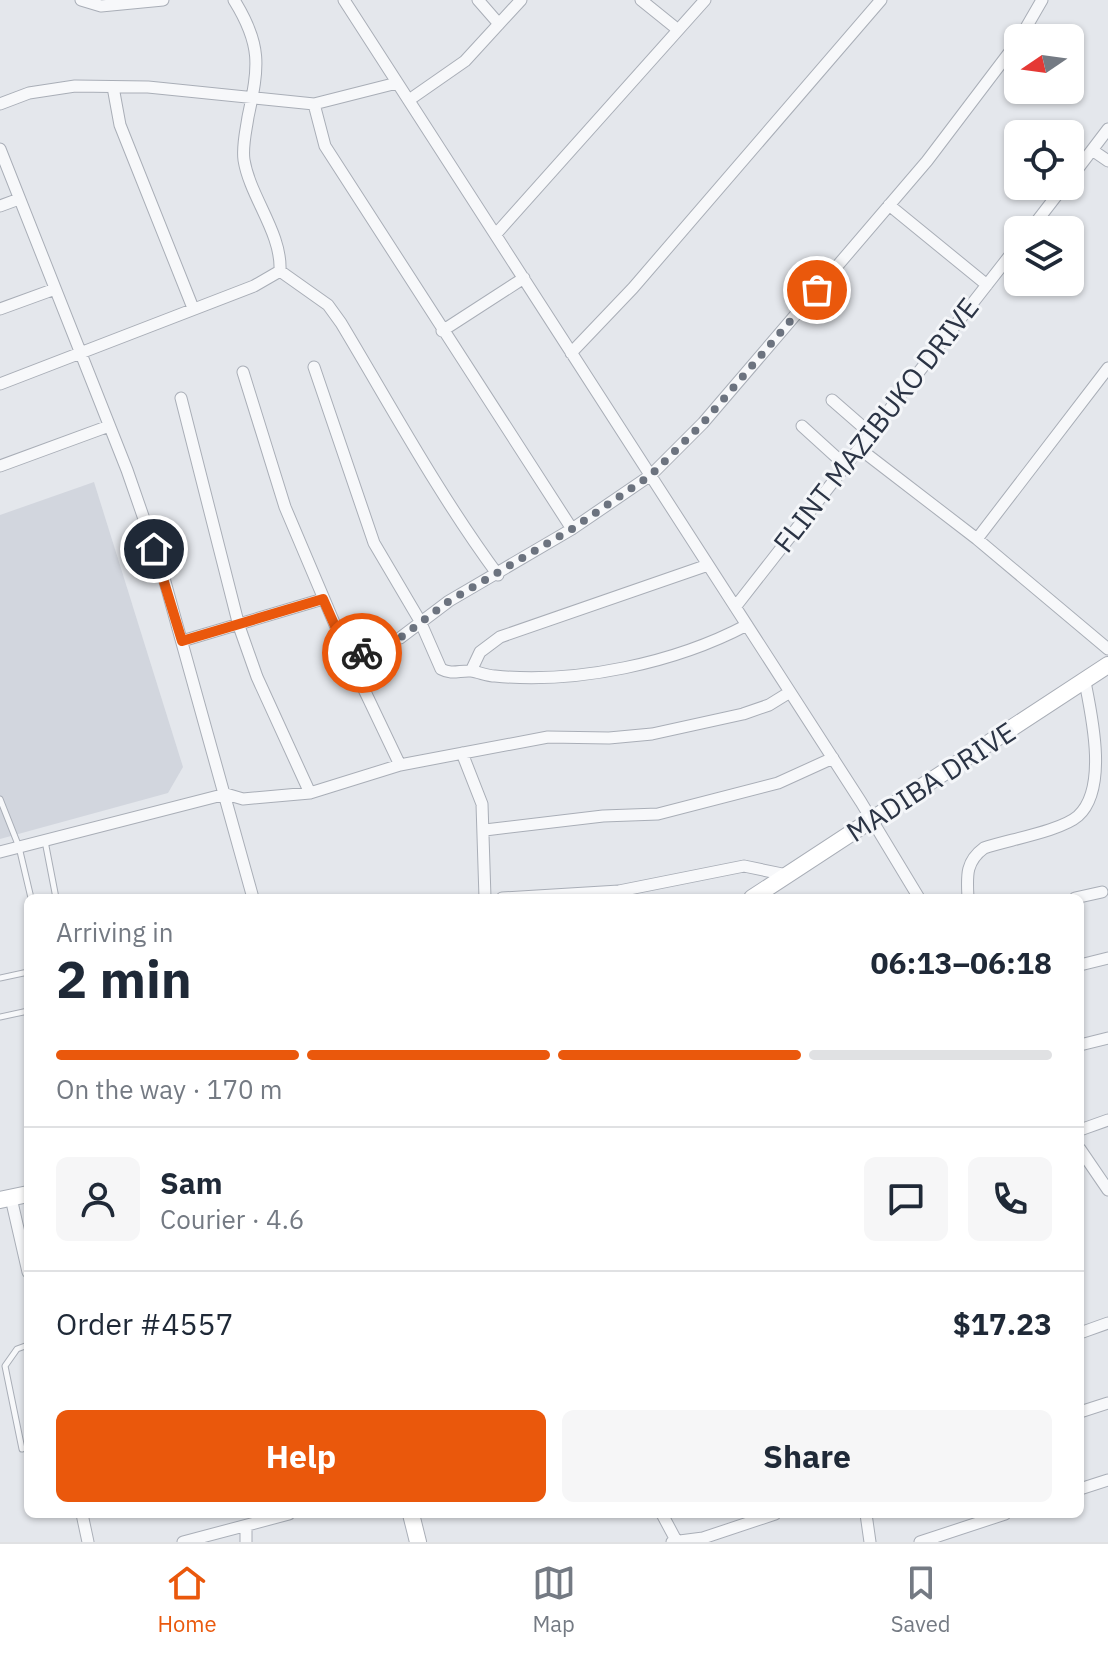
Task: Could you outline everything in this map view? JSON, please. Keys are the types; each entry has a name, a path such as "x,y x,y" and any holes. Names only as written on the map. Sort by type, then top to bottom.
{"street":[{"path":"81,0 101,6 163,0"},
{"path":"234,0 247,20 257,49 257,75 244,161 276,247 280,271 328,305 341,323 424,459 442,497 498,575"},
{"path":"344,0 736,606 917,894"},
{"path":"478,0 499,24"},
{"path":"409,100 465,61 521,0"},
{"path":"641,0 677,29"},
{"path":"496,234 705,0"},
{"path":"571,353 633,288 881,0"},
{"path":"1028,24 1042,0"},
{"path":"349,658 400,638 420,621 572,529 651,475 703,423 889,205 1004,58"},
{"path":"0,104 53,88 113,87 314,104 397,83"},
{"path":"113,87 120,125 193,308"},
{"path":"314,104 325,146 572,529"},
{"path":"1084,161 1108,129"},
{"path":"0,149 157,556 252,894"},
{"path":"1092,150 1108,161"},
{"path":"0,206 19,199"},
{"path":"1041,216 1053,200"},
{"path":"889,205 987,285"},
{"name":"FLINT MAZIBUKO DRIVE","path":"736,606 1004,263"},
{"path":"0,384 254,286 280,271"},
{"path":"442,331 524,278"},
{"path":"0,309 55,289"},
{"path":"314,367 374,543 420,621 441,669 447,673 471,671 512,677 623,667 696,649 747,625"},
{"path":"977,539 1108,368"},
{"path":"243,372 285,507 349,658 400,765"},
{"path":"181,398 239,626 257,677 310,793"},
{"path":"832,400 871,434"},
{"path":"0,466 109,426"},
{"path":"802,426 846,466"},
{"path":"860,449 977,539 1108,649"},
{"path":"471,671 480,652 500,637 708,565"},
{"path":"182,641 323,599"},
{"name":"MADIBA DRIVE","path":"758,894 1108,665"},
{"path":"968,894 967,875 975,854 984,848 1072,820 1087,805 1097,744 1085,682"},
{"path":"0,852 226,794 257,799 310,793 400,765 548,737 609,738 667,731 743,714 769,705 790,692"},
{"path":"462,753 482,804 485,894"},
{"path":"485,830 603,816 658,814 778,783 833,758"},
{"path":"569,894 619,891 744,866 787,875"},
{"path":"1084,896 1102,892"},
{"path":"1084,964 1108,958"},
{"path":"1084,1044 1108,1038"},
{"path":"1084,1129 1108,1120"},
{"path":"1084,1155 1108,1190"},
{"path":"13,1197 24,1252"},
{"path":"1084,1331 1108,1323"},
{"path":"1084,1411 1108,1403"},
{"path":"1084,1488 1108,1480"},
{"path":"83,1518 88,1542"},
{"path":"183,1542 275,1518"},
{"path":"412,1518 418,1542"},
{"path":"664,1518 674,1542 703,1538 763,1518"},
{"path":"867,1518 870,1542"},
{"path":"920,1542 993,1518"},
{"path":"246,1526 246,1542"}],"lane":[{"path":"0,799 19,847 30,894"},
{"path":"45,840 55,894"},
{"path":"0,978 24,973"},
{"path":"0,1017 24,1012"},
{"path":"22,1449 5,1366 17,1349 24,1346"}],"shaded area":[{"path":"94,482 183,767 168,793 0,839 0,515"}],"way so far":[{"path":"362,653 400,638 449,601 572,529 651,475 703,423 817,290"}],"route":[{"path":"154,549 182,641 323,599 349,658 362,653"}]}
